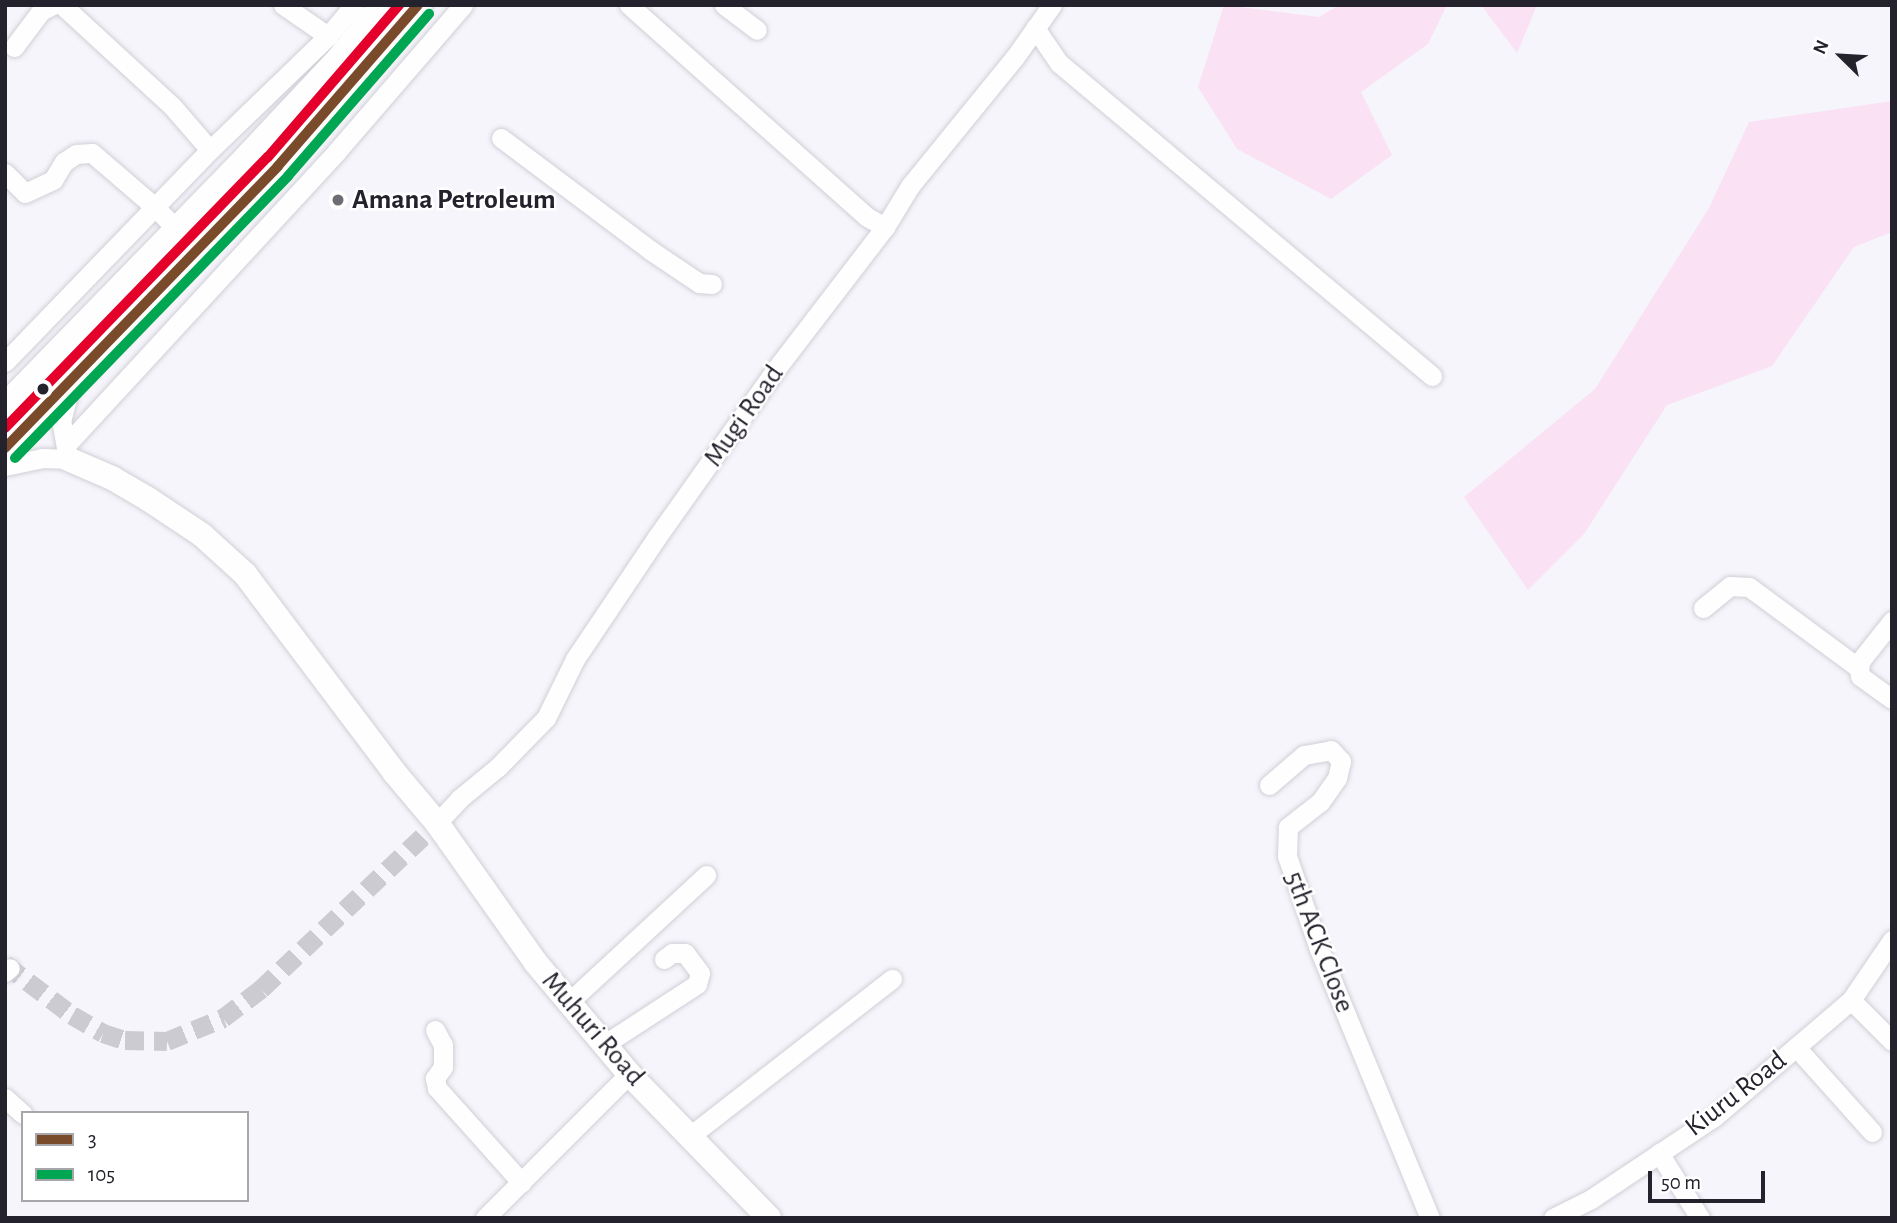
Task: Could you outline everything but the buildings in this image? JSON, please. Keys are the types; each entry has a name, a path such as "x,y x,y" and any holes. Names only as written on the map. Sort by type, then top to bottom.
{"highway":[{"path":"5,408 15,388 177,230 340,60 384,5"},
{"path":"5,448 243,201 418,5"}],"main road":[{"name":"Muhuri Road","path":"67,452 148,499 202,535 245,573 394,772 437,823 536,963 629,1074 769,1218"}],"street":[{"path":"14,47 41,11 53,5"},
{"path":"62,5 172,106 210,150"},
{"path":"283,5 328,36"},
{"path":"5,362 210,150 328,36 354,5"},
{"path":"5,466 67,452 337,151 463,5"},
{"path":"629,5 867,216 885,227"},
{"path":"724,5 757,30"},
{"name":"Mugi Road","path":"437,823 458,799 498,767 546,718 575,659 657,537 776,369 885,227 909,186 1052,5"},
{"path":"1035,28 1059,63 1432,376"},
{"path":"313,125 337,151"},
{"path":"501,138 650,250 698,283 712,284"},
{"path":"5,173 25,193 53,180 64,162 85,151 93,153 177,230"},
{"path":"243,201 267,227"},
{"path":"67,452 61,421 74,376"},
{"path":"1703,608 1730,586 1749,587 1859,668"},
{"path":"1892,621 1861,660 1859,668 1860,676 1892,699"},
{"name":"5th ACK Close","path":"1269,785 1304,755 1331,750 1341,761 1337,778 1320,802 1288,827 1287,856 1319,949 1430,1218"},
{"path":"569,1002 705,875"},
{"name":"Kiuru Road","path":"1553,1218 1591,1199 1714,1117 1851,1000 1892,940"},
{"path":"604,1044 697,984 700,973 685,953 672,953 664,959"},
{"path":"690,1136 892,979"},
{"path":"1851,1000 1892,1041"},
{"path":"435,1030 443,1045 443,1067 435,1078 437,1088 522,1183"},
{"path":"1796,1047 1872,1132"},
{"path":"485,1218 629,1074"},
{"path":"5,1098 21,1112"},
{"path":"1659,1153 1700,1218"}],"shaded area":[{"path":"1224,5 1319,17 1339,5 1447,5 1428,44 1361,92 1392,155 1331,199 1237,149 1198,87"},
{"path":"1481,5 1537,5 1517,53"},
{"path":"1892,101 1892,232 1854,247 1772,366 1667,405 1584,534 1528,590 1464,497 1595,389 1709,208 1749,122"}],"tunnel":[{"path":"5,964 72,1015 103,1033 125,1040 167,1041 223,1018 261,989 437,823"}],"transit line":[{"path":"5,428 268,157 399,5"},
{"name":"3","path":"5,448 278,166 418,5"},
{"name":"105","path":"15,458 288,176 429,14"}],"place":[{"name":"Amana Petroleum","path":"338,200"}]}
